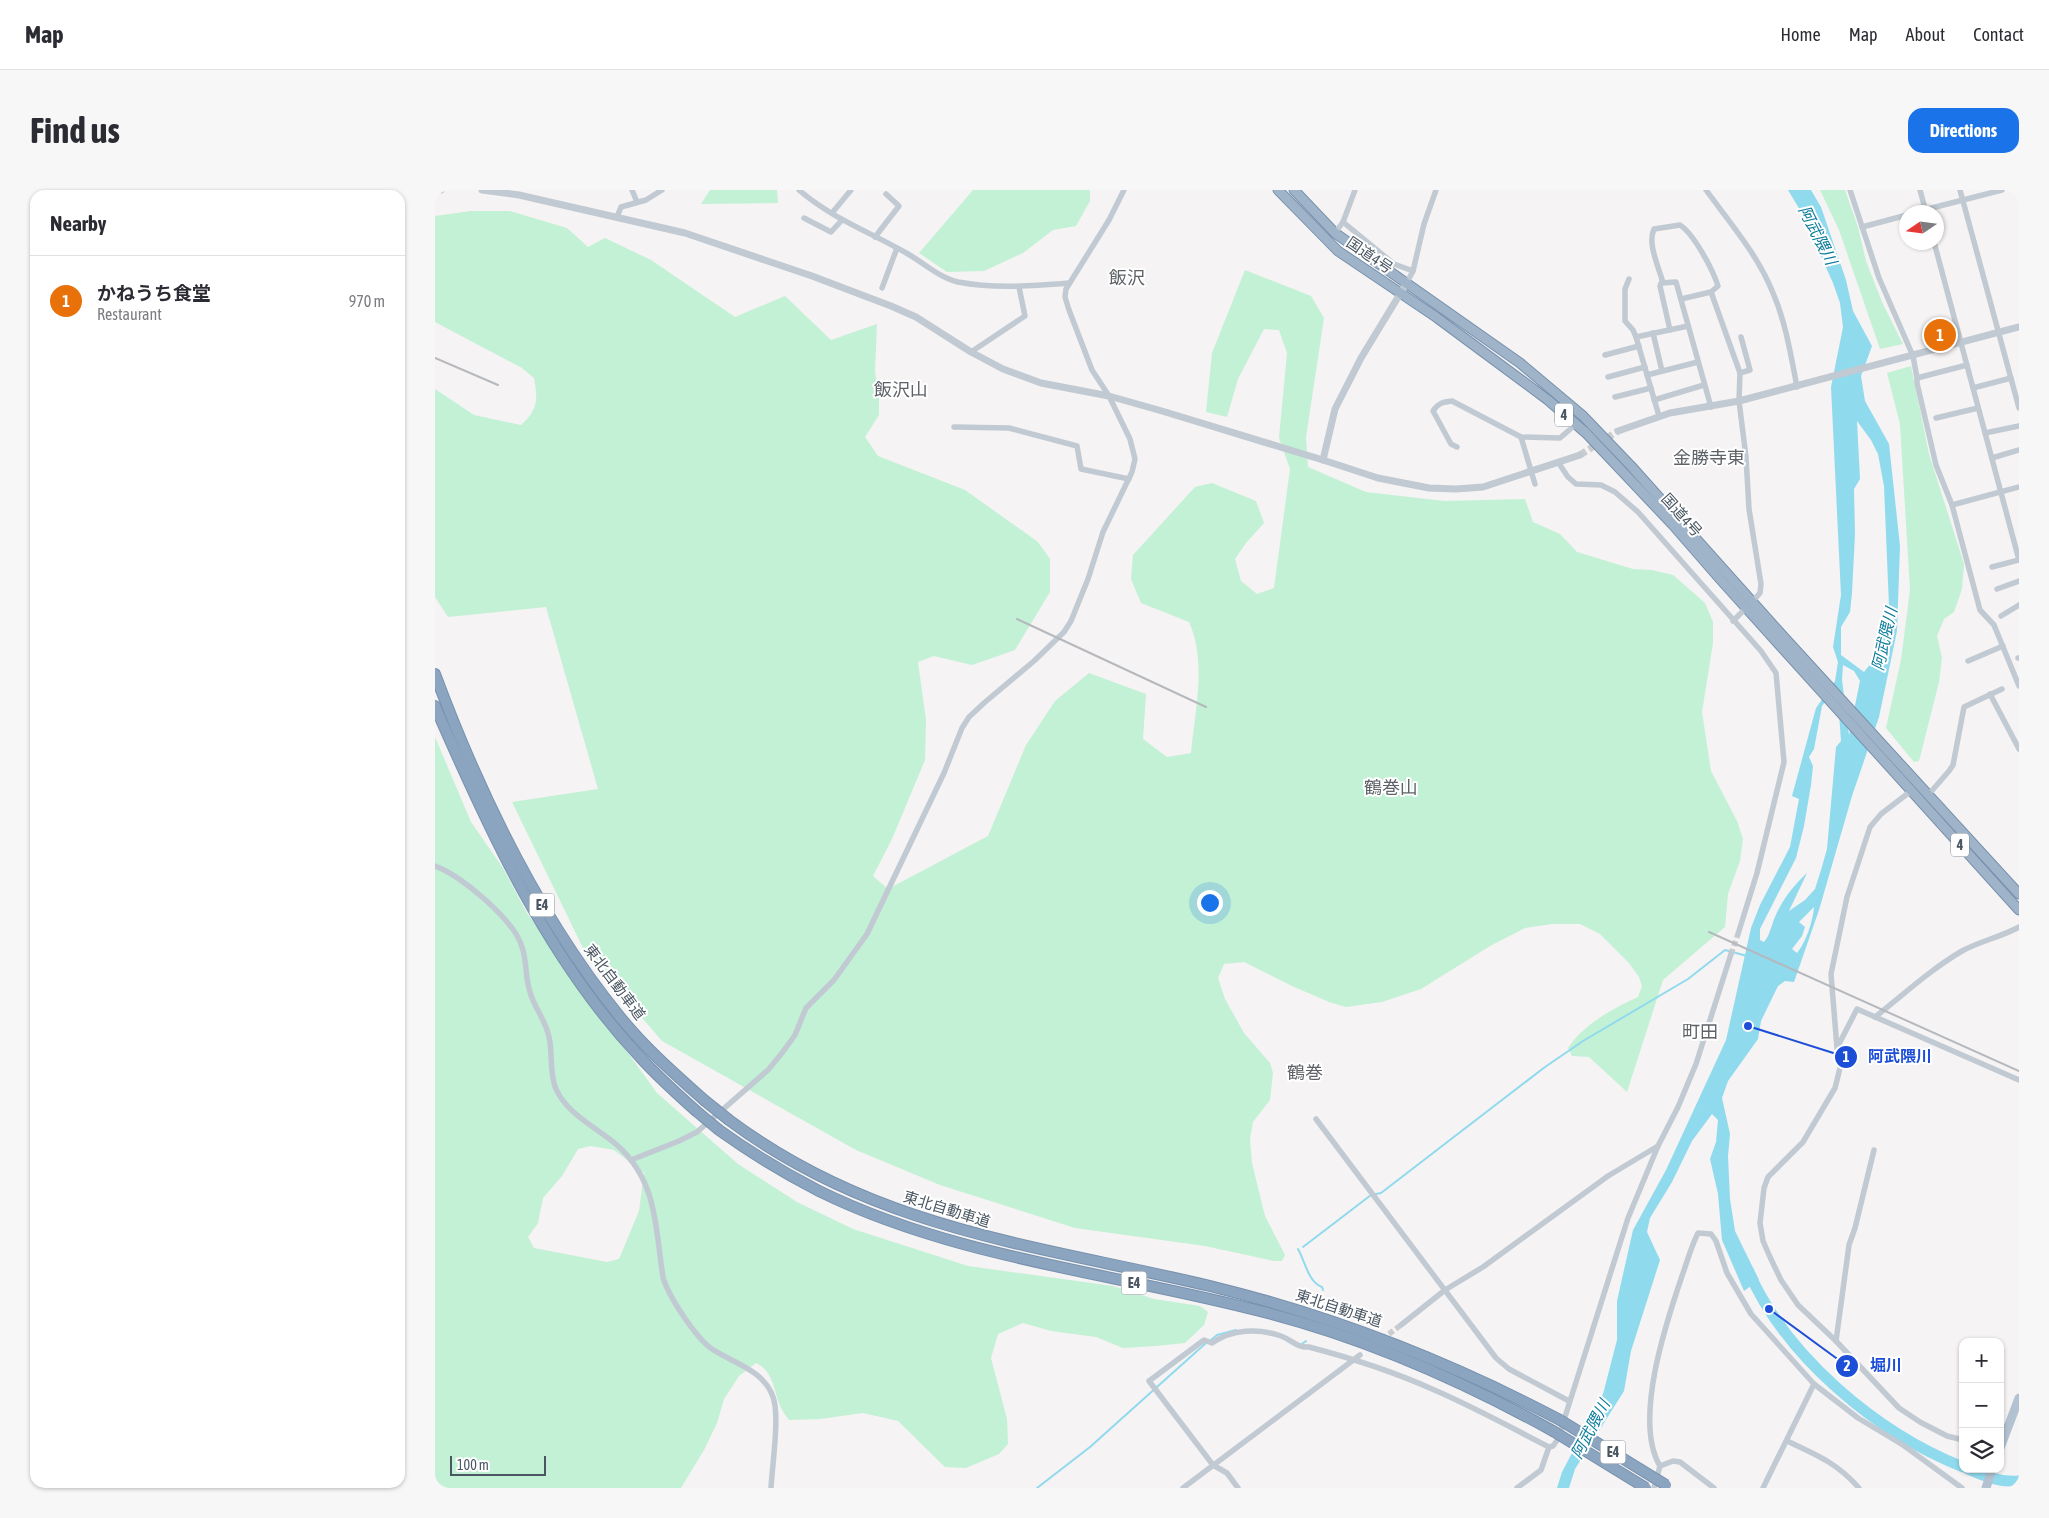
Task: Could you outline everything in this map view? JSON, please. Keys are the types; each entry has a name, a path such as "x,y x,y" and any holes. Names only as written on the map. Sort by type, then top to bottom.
{"highway":[{"name":"国道4号","path":"1278,190 1338,251 1401,293 1527,384 1586,433 1749,605 1813,669 2019,894"},
{"name":"国道4号","path":"1294,190 1335,233 1520,364 1583,416 1631,466 1813,682 2019,910"},
{"name":"東北自動車道","path":"435,674 491,806 543,905 575,955 621,1018 660,1060 704,1100 754,1138 808,1171 862,1196 901,1211 995,1240 1210,1286 1321,1317 1373,1334 1467,1373 1559,1420 1668,1486"},
{"name":"東北自動車道","path":"435,706 459,762 509,864 561,953 612,1025 640,1057 695,1110 719,1130 754,1154 820,1191 897,1223 994,1252 1208,1299 1319,1327 1369,1344 1471,1387 1553,1431 1646,1488"}],"main road":[{"path":"2004,1438 2017,1409 2019,1397"},
{"path":"1986,1488 1992,1473"}],"street":[{"path":"435,190 441,190"},
{"path":"482,190 519,195 685,232 812,276 915,317 971,352 1003,369 1041,383 1109,396 1378,478 1429,488 1483,487 1580,455"},
{"path":"631,190 637,202"},
{"path":"617,217 621,207 646,200 662,190"},
{"path":"799,190 832,214 897,248 947,279 996,286 1069,283"},
{"path":"832,214 851,190"},
{"path":"631,1160 697,1132 768,1070 783,1053 795,1035 806,1008 834,980 867,934 940,782 962,728 969,717 1034,661 1064,632 1071,621 1088,579 1103,532 1129,479 1135,459 1130,440 1109,396 1092,370 1065,297 1069,283 1109,220 1124,190"},
{"path":"1335,233 1343,222 1355,190"},
{"path":"1323,460 1335,409 1361,358 1413,271 1424,224 1436,190"},
{"path":"1706,190 1755,258 1773,293 1790,352 1797,387"},
{"path":"1850,190 1879,278 1911,356 1936,464 1952,505 1980,610 1994,626 2019,686"},
{"path":"1920,190 1924,205"},
{"path":"1960,190 1997,332 2018,397 2019,408"},
{"path":"1944,206 2002,190"},
{"path":"875,237 899,206 886,194"},
{"path":"1862,227 1899,217"},
{"path":"804,218 831,232 843,220"},
{"path":"1343,222 1394,264 1413,271"},
{"path":"1670,330 1660,286 1663,283 1653,248 1651,234 1654,229 1680,225 1685,228 1703,255 1716,280 1718,286 1711,292 1681,299"},
{"path":"882,288 897,248"},
{"path":"1936,250 2019,560 1993,567"},
{"path":"1629,279 1625,289 1625,321 1636,337 1659,416"},
{"path":"1663,283 1676,282 1711,407"},
{"path":"971,352 1025,316 1019,286"},
{"path":"1711,292 1740,374 1739,401 1746,457 1749,509 1761,584 1760,593 1733,621"},
{"path":"1636,337 1688,326"},
{"path":"1618,431 1670,413 1711,407 1806,385 2019,327"},
{"path":"1653,333 1662,371"},
{"path":"1740,374 1750,370 1741,337"},
{"path":"1605,355 1639,346"},
{"path":"1647,375 1698,362"},
{"path":"1917,378 1967,365"},
{"path":"1608,377 1645,368"},
{"path":"1973,388 2011,378"},
{"path":"1654,400 1704,385"},
{"path":"1615,397 1651,388"},
{"path":"1457,447 1451,444 1433,411 1437,405 1443,402 1452,401 1521,438 1560,438 1565,436 1575,425"},
{"path":"1936,418 1978,408"},
{"path":"1985,433 2019,426"},
{"path":"954,428 1009,428 1077,446 1081,469 1129,479"},
{"path":"1521,438 1535,484"},
{"path":"1992,458 2019,450"},
{"path":"1558,462 1568,477 1576,484 1601,485 1615,492 1638,512 1709,590 1733,621 1761,651 1776,672 1784,762 1757,873 1738,934"},
{"path":"1952,505 2019,487"},
{"path":"1997,589 2019,580"},
{"path":"2001,616 2019,605"},
{"path":"1968,661 2003,646"},
{"path":"1929,794 1953,765 1963,707 2002,689"},
{"path":"1990,694 2019,749"},
{"path":"1911,791 1881,814 1870,827 1847,897 1831,974 1837,1048 1841,1064 1835,1088 1803,1142 1768,1177 1764,1188 1761,1218 1763,1241 1781,1280 1798,1305 1836,1341 1899,1408 1926,1426 1947,1436 1959,1439"},
{"path":"435,866 456,878 491,906 516,933 523,948 529,990 549,1036 556,1090 574,1112 617,1145 631,1160 647,1187 655,1209 661,1269 666,1288 675,1303 710,1348 763,1379 772,1393 775,1413 771,1488"},
{"path":"1875,1017 1961,952 1989,938 2009,933 2019,928"},
{"path":"1238,1488 1227,1473 1213,1465 1149,1380 1204,1340 1213,1343 1222,1336 1239,1332 1262,1332 1280,1336 1302,1348 1309,1347 1357,1357 1431,1388 1549,1446 1553,1446 1558,1439 1623,1232 1657,1146 1679,1107 1697,1064 1731,954"},
{"path":"1837,1048 1857,1009 2019,1080"},
{"path":"1316,1119 1502,1364 1569,1401"},
{"path":"1401,1325 1445,1290 1483,1267 1608,1176 1657,1146"},
{"path":"1836,1341 1849,1245 1874,1150"},
{"path":"1654,1488 1660,1466 1655,1457 1651,1442 1652,1382 1669,1313 1692,1244 1698,1233 1711,1234 1716,1241 1727,1273 1751,1314 1814,1384 1858,1418 1903,1446 1962,1488"},
{"path":"1183,1488 1357,1357"},
{"path":"1763,1488 1814,1384"},
{"path":"2004,1429 2019,1397"},
{"path":"1787,1441 1827,1460 1846,1473 1859,1488"},
{"path":"1517,1488 1541,1470 1549,1446"},
{"path":"1660,1466 1673,1461 1680,1462 1714,1488"}],"green space":[{"path":"710,190 777,190 778,203 701,204"},
{"path":"973,190 1090,190 1090,201 1076,226 1053,230 1023,253 984,271 947,272 919,253"},
{"path":"1820,190 1845,190 1858,227 1866,261 1882,302 1903,344 1880,349 1839,230"},
{"path":"471,211 510,211 567,228 588,247 605,238 651,260 735,317 785,296 831,340 877,324 875,371 879,397 879,415 865,437 878,456 965,490 1038,542 1050,559 1050,592 1015,650 972,665 934,656 918,662 926,720 925,760 892,839 873,876 888,889 988,836 1026,745 1055,701 1089,673 1146,694 1143,739 1167,757 1191,753 1199,670 1194,637 1189,622 1141,603 1131,579 1133,555 1195,487 1212,483 1256,501 1264,523 1235,559 1241,581 1257,594 1274,588 1290,469 1279,438 1287,353 1279,330 1264,329 1238,379 1227,417 1206,412 1212,353 1245,270 1311,296 1324,318 1306,437 1308,467 1366,492 1444,501 1525,499 1533,522 1560,534 1577,552 1633,569 1652,570 1673,575 1705,603 1713,622 1713,643 1702,712 1711,771 1737,821 1743,839 1740,861 1728,894 1725,927 1663,980 1627,1092 1589,1057 1572,1056 1568,1048 1582,1032 1599,1018 1638,997 1642,986 1639,977 1629,963 1600,934 1580,924 1552,924 1525,928 1490,946 1421,989 1382,1002 1346,1007 1329,1002 1292,986 1244,962 1224,964 1218,978 1225,999 1244,1033 1270,1063 1273,1073 1270,1100 1253,1122 1250,1139 1252,1163 1265,1216 1285,1255 1282,1261 1274,1261 1205,1246 1075,1228 940,1185 856,1150 662,1041 584,950 512,802 598,789 546,607 448,617 435,597 435,389 474,415 521,425 527,420 534,409 536,399 534,378 522,368 435,322 435,216"},
{"path":"1911,366 1929,454 1964,564 1962,589 1954,612 1944,619 1937,636 1942,658 1939,682 1919,761 1914,762 1886,728 1901,660 1910,590 1900,424 1887,373"},
{"path":"435,737 471,822 503,868 527,913 657,1093 738,1164 797,1202 853,1229 968,1266 1113,1286 1154,1299 1200,1306 1208,1312 1204,1325 1185,1343 1123,1348 1096,1337 1051,1331 1023,1323 998,1334 991,1358 1007,1419 1008,1444 999,1454 966,1468 945,1467 898,1421 863,1413 820,1419 789,1420 783,1412 769,1375 762,1366 756,1363 739,1376 724,1399 717,1423 704,1450 681,1488 435,1488","holes":["591,1146 614,1150 644,1173 639,1211 619,1259 607,1262 534,1248 528,1237 538,1223 543,1198 562,1176 578,1149"]}],"water":[{"path":"1788,190 1811,190 1821,207 1846,280 1853,311 1872,346 1861,376 1865,401 1889,444 1900,546 1897,631 1879,717 1852,796 1819,910 1794,982 1785,981 1778,986 1761,1021 1758,1039 1728,1081 1722,1098 1730,1134 1728,1156 1730,1199 1735,1231 1759,1280 1744,1291 1722,1240 1718,1194 1710,1159 1716,1142 1718,1120 1712,1114 1692,1141 1672,1182 1650,1218 1647,1232 1660,1260 1631,1351 1624,1391 1575,1469 1569,1488 1557,1488 1562,1472 1603,1394 1617,1340 1617,1301 1633,1230 1666,1170 1726,1040 1751,928 1760,905 1790,847 1799,799 1792,796 1816,708 1835,681 1838,662 1833,647 1841,595 1831,387 1843,327 1840,303 1833,283 1800,210","holes":["1857,421 1871,440 1878,454 1884,486 1889,606 1880,628 1872,662 1864,672 1841,655 1841,627 1850,612 1852,593 1855,534 1854,489 1860,479","1843,665 1854,671 1860,681 1849,735 1842,680","1837,687 1841,741 1836,747 1827,849 1815,889 1805,900 1789,911 1807,873 1785,899 1764,942 1760,940 1760,929 1796,858 1804,826 1813,766 1809,757 1814,749 1822,706","1814,907 1809,931 1797,953 1792,949 1802,936 1805,927 1799,922"]}],"waterway":[{"path":"1376,1194 1381,1193 1545,1067 1583,1041 1688,979 1725,950 1747,956"},
{"path":"1303,1247 1371,1195"},
{"path":"1298,1249 1313,1281 1322,1287 1323,1290"},
{"path":"1748,1270 1764,1302 1785,1332 1837,1388 1898,1434 1959,1465"},
{"path":"1211,1340 1217,1335 1236,1330"},
{"path":"1302,1344 1306,1341"},
{"path":"1037,1488 1090,1447 1206,1343"},
{"path":"1978,1473 1999,1480 2019,1481"}],"tunnel":[{"path":"1580,455 1618,431"},
{"path":"1731,954 1738,934"},
{"path":"1382,1339 1401,1325"}],"railway":[{"path":"435,358 498,385"},
{"path":"1017,619 1206,707"},
{"path":"1709,932 2019,1071"}],"place":[{"name":"かねうち食堂","path":"1940,335"},
{"name":"阿武隈川","path":"1748,1026"},
{"name":"堀川","path":"1769,1309"}],"district":[{"name":"飯沢","path":"1127,277"},
{"name":"飯沢山","path":"901,389"},
{"name":"金勝寺東","path":"1709,457"},
{"name":"鶴巻山","path":"1391,787"},
{"name":"町田","path":"1700,1031"},
{"name":"鶴巻","path":"1305,1072"}]}
